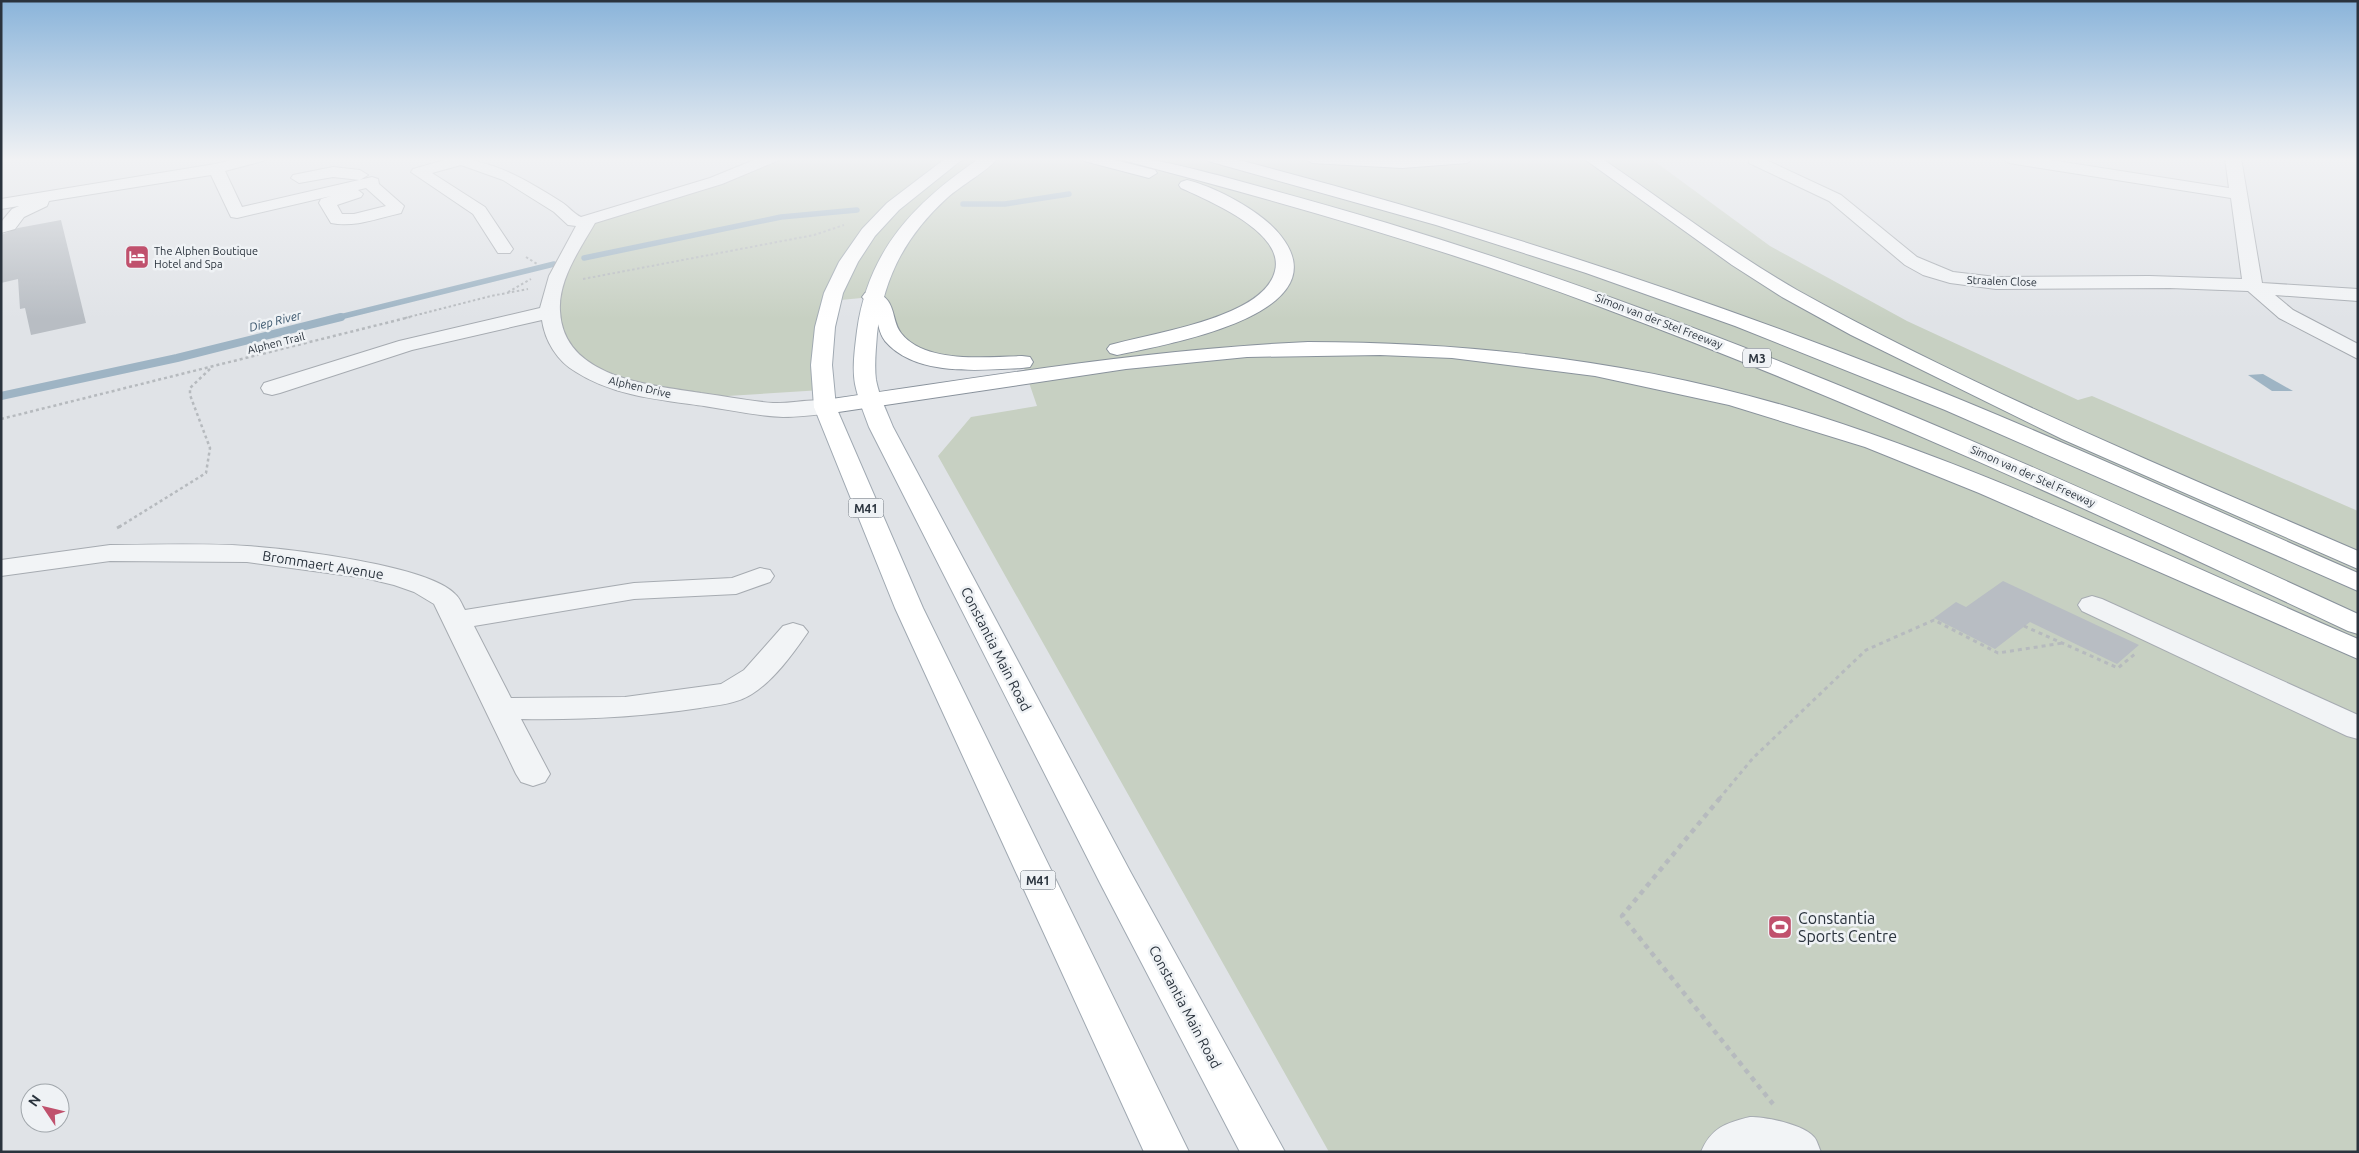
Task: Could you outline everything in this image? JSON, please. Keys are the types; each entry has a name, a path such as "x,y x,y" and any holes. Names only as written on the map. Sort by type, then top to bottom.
{"main road":[{"name":"M41","path":"886,212 863,239 842,270 822,329 820,377 823,398 909,608 1167,1152"},
{"name":"Constantia Main Road","path":"922,212 891,250 872,297 867,324 869,392 885,434 1118,883 1263,1152"},
{"path":"869,392 1022,362 1114,349 1211,326 1240,315 1276,290 1285,274 1287,264 1278,243 1259,224 1242,212"},
{"name":"Simon van der Stel Freeway","path":"1336,212 1478,256 1680,328 1890,413 2055,484 2358,625"},
{"name":"Simon van der Stel Freeway","path":"1413,212 1500,238 1828,354 2089,462 2358,583"},
{"path":"1668,212 1787,292 1874,341 1976,390 2358,561"},
{"path":"872,297 884,311 888,331 914,353 960,363 1022,362"},
{"path":"823,398 1229,352 1310,348 1393,349 1474,354 1554,364 1657,381 1773,411 1872,442 1982,485 2358,650"}],"street":[{"path":"1,228 9,225 20,212"},
{"path":"480,212 504,249"},
{"path":"567,212 581,220 617,212"},
{"name":"Straalen Close","path":"1852,212 1911,261 1944,276 1986,282 2210,282 2358,295"},
{"path":"2242,212 2255,287 2286,314 2358,353"},
{"name":"Alphen Drive","path":"581,220 555,284 550,312 559,345 582,367 599,376 624,385 730,404 783,410 823,398"},
{"path":"272,388 406,345 550,312"},
{"name":"Brommaert Avenue","path":"1,568 110,553 247,554 364,570 402,578 424,586 445,599 533,774"},
{"path":"457,620 634,591 736,586 760,576"},
{"path":"2092,604 2358,728"},
{"path":"500,708 628,708 662,705 724,694 739,689 749,682 793,632"},
{"path":"1723,1152 1729,1145 1742,1138 1760,1137 1789,1146"}],"path":[{"name":"Alphen Trail","path":"1,419 505,293 680,262 814,235 847,224"},
{"path":"505,293 536,276"},
{"path":"116,528 206,473 210,448 190,395 190,388 213,367"},
{"path":"1789,1146 1777,1108 1622,916 1753,758 1866,650 1934,620 1998,653 2063,643"},
{"path":"2024,626 2118,668 2140,650"}],"green space":[{"name":"Constantia Sports Centre","path":"616,212 1723,212 1770,246 1907,321 2078,400 2092,396 2358,511 2358,1152 1329,1152 938,456 971,417 1037,406 1022,362 914,353 872,297 830,301 822,390 695,398 599,376 554,332 550,312 588,221"}],"water":[{"path":"2263,374 2293,391 2272,391 2248,375"}],"building":[{"path":"61,220 86,323 31,335 25,308 20,309 18,279 1,283 1,235 18,228"},
{"path":"2003,581 2139,645 2117,664 2030,622 1995,649 1934,618 1956,602 1966,607"}],"waterway":[{"name":"Diep River","path":"584,258 781,217 837,212"},
{"name":"Diep River","path":"336,318 554,264"},
{"name":"Diep River","path":"1,396 177,358 341,317"}],"place":[{"name":"The Alphen Boutique Hotel and Spa","path":"137,257"},
{"name":"Constantia Sports Centre","path":"1780,927"}]}
